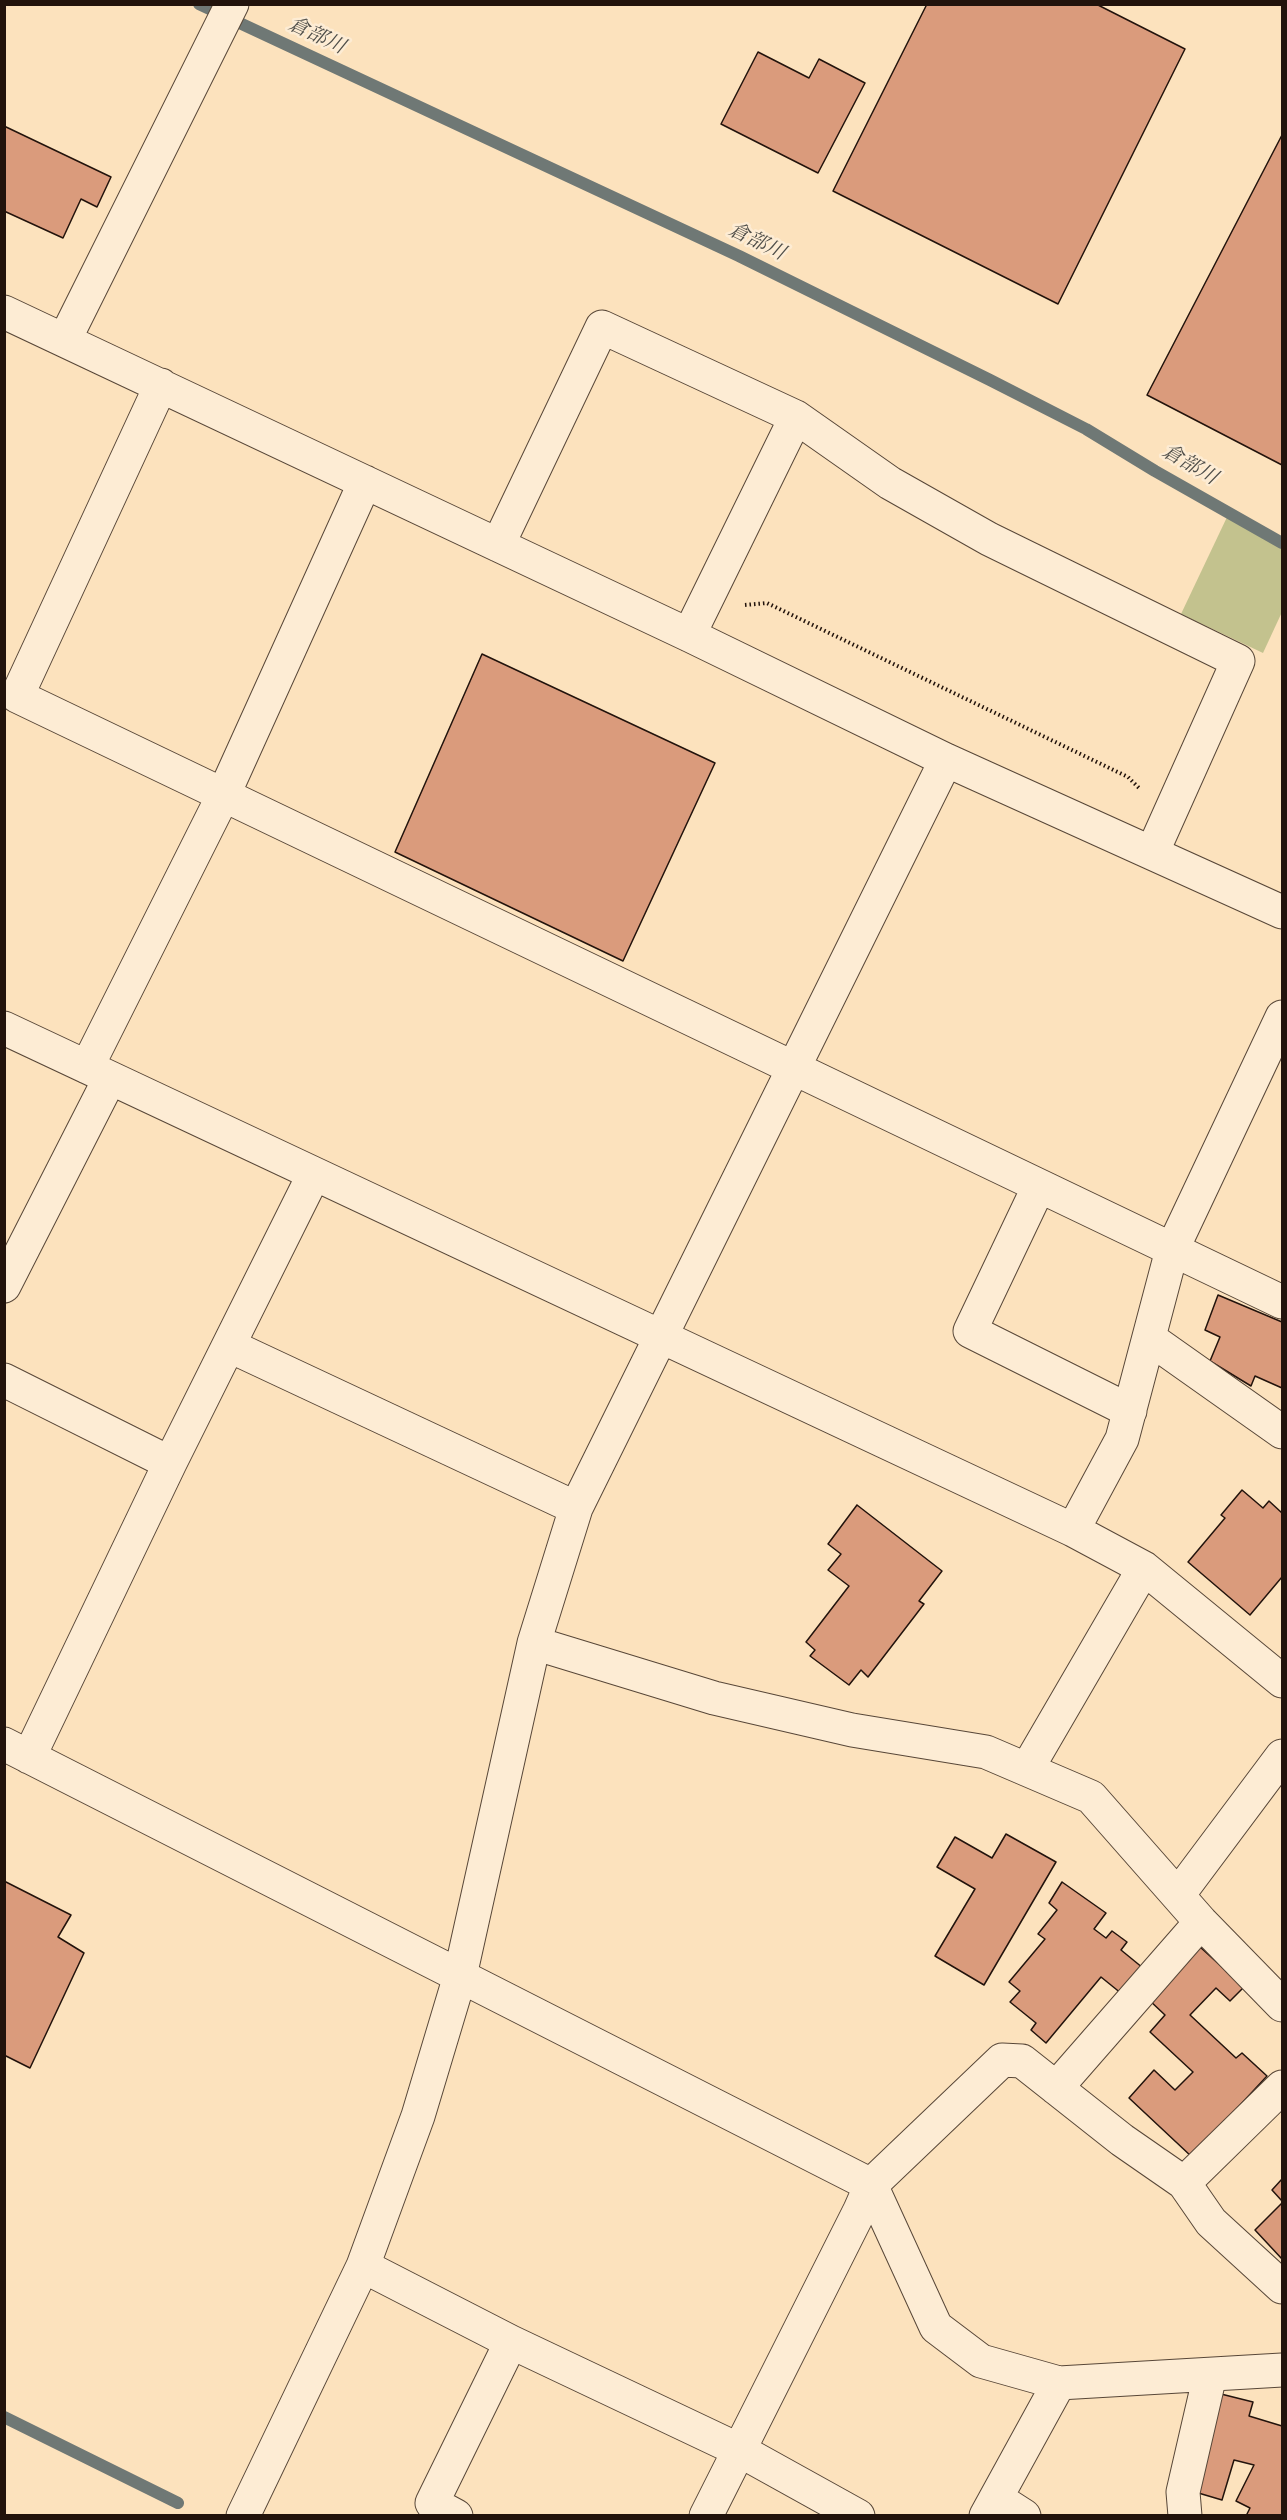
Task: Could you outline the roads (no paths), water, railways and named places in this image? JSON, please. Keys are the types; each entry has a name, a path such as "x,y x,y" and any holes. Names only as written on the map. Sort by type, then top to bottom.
{"street":[{"path":"65,339 232,4"},
{"path":"4,312 498,545 696,622 945,760 1282,912"},
{"path":"498,545 602,327 796,417 890,483 989,539 1238,661 1152,852"},
{"path":"161,385 11,694 1282,1302"},
{"path":"696,622 796,417"},
{"path":"4,1286 365,482"},
{"path":"243,2516 363,2266 418,2116 460,1976 534,1643 576,1508 945,760"},
{"path":"1073,1530 1122,1439 1172,1250 1282,1017"},
{"path":"4,1028 1073,1530 1144,1568 1282,1681"},
{"path":"314,1174 170,1463 17,1750 871,2185 936,2327 981,2361 1059,2383 1282,2370"},
{"path":"1039,1186 970,1331 1130,1411"},
{"path":"1149,1338 1282,1432"},
{"path":"230,1346 576,1508"},
{"path":"4,1380 170,1463"},
{"path":"1027,1769 1144,1568"},
{"path":"534,1643 714,1698 852,1730 986,1752 1091,1797 1201,1922 1282,2005"},
{"path":"1178,1895 1282,1756"},
{"path":"1056,2088 1201,1922"},
{"path":"706,2516 861,2210 871,2185 1002,2060 1023,2061 1122,2140 1184,2183 1211,2222 1282,2288"},
{"path":"1184,2183 1282,2087"},
{"path":"363,2266 511,2343 739,2450 858,2516"},
{"path":"456,2516 432,2503 511,2343"},
{"path":"1185,2516 1183,2492 1210,2374"},
{"path":"1024,2516 991,2506 1059,2383"}],"waterway":[{"name":"倉部川","path":"199,4 739,256 990,380 1086,429 1282,543"},
{"path":"4,2417 178,2503"}]}
